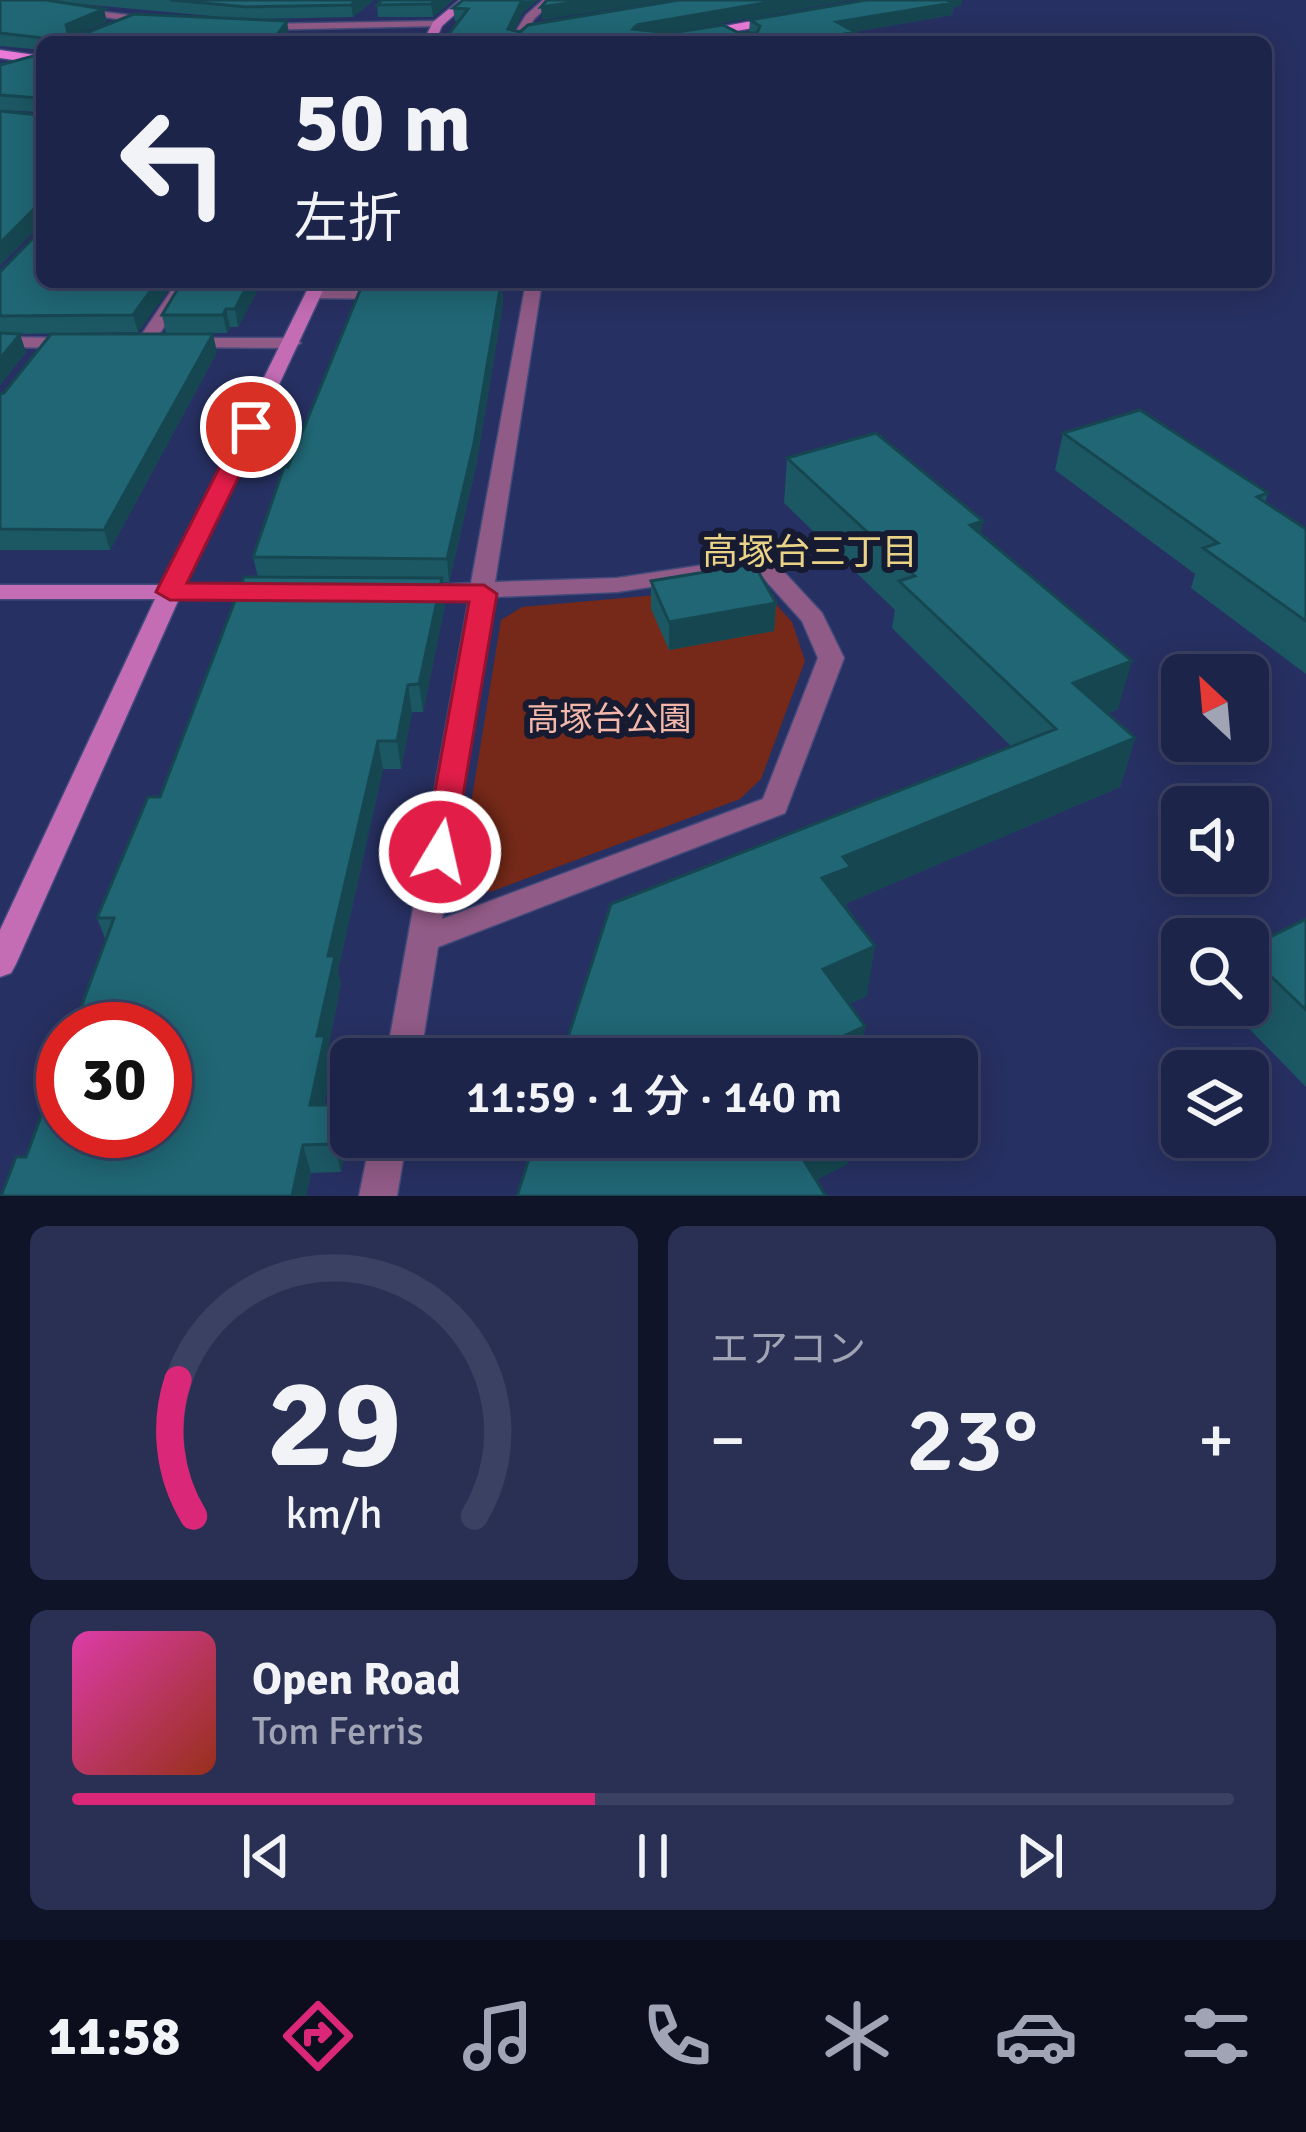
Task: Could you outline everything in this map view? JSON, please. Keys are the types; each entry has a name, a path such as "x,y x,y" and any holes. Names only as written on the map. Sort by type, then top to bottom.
{"main road":[{"path":"681,36 808,15"},
{"path":"0,54 36,58"}],"street":[{"path":"86,11 118,0"},
{"path":"432,36 437,24 466,0"},
{"path":"519,36 549,0"},
{"path":"66,8 173,22"},
{"path":"356,26 369,14"},
{"path":"117,27 136,19"},
{"path":"248,27 437,24"},
{"path":"521,36 543,28"},
{"path":"724,29 738,36"},
{"path":"2,70 36,59"},
{"path":"180,288 136,343 292,343"},
{"path":"0,964 316,288 405,294"},
{"path":"408,1038 484,594 525,290"},
{"path":"0,342 43,350 87,343"},
{"path":"395,593 484,594 617,585 763,563 813,618 831,658 775,806 426,938"},
{"path":"0,592 285,593"},
{"path":"378,1196 385,1158"}],"green space":[{"name":"高塚台公園","path":"759,586 792,622 805,661 761,779 740,799 490,892 459,877 501,620 522,607"}],"building":[{"path":"0,0 46,0 104,9 66,25 68,33 86,33 134,14 287,21 276,36 36,37 0,33"},
{"path":"170,0 357,0 351,5 247,7"},
{"path":"382,0 436,0 377,5"},
{"path":"463,0 522,0 508,29 520,32 528,25 679,0 781,0 633,29 671,33 723,25 739,33 757,33 760,26 750,20 866,0 953,3 837,22 855,32 834,36 448,36 468,9 453,8"},
{"path":"547,0 588,0 541,7"},
{"path":"36,55 36,98 0,95 0,65"},
{"path":"0,111 36,115 36,209 0,243"},
{"path":"36,235 36,288 153,288 133,315 0,316 0,272"},
{"path":"178,288 246,288 235,309 226,309 223,315 162,315"},
{"path":"361,288 500,288 474,443 447,559 253,557 284,467 288,467"},
{"path":"0,333 20,334 0,359"},
{"path":"51,334 213,334 104,530 0,529 0,394"},
{"path":"1140,410 1268,493 1257,497 1306,529 1306,621 1203,548 1218,543 1063,433"},
{"path":"876,433 983,521 970,525 1132,661 1073,683 1135,738 843,857 851,867 822,878 875,946 823,969 865,1026 840,1038 568,1038 611,904 1056,729 899,581 915,576 787,458"},
{"path":"754,564 776,603 669,622 651,581"},
{"path":"244,577 442,578 419,684 408,685 397,741 378,741 328,956 335,956 317,1036 325,1036 310,1105 330,1105 330,1144 303,1145 292,1196 1,1196 16,1157 26,1157 36,1130 36,1158 192,1158 192,1002 83,1002 114,918 97,918 148,797 160,797"},
{"path":"1306,919 1306,1010 1269,974 1269,938"},
{"path":"529,1158 802,1158 826,1196 517,1196"}],"district":[{"name":"高塚台三丁目","path":"810,552"}],"route":[{"path":"251,427 170,592 484,594 440,852"}]}
